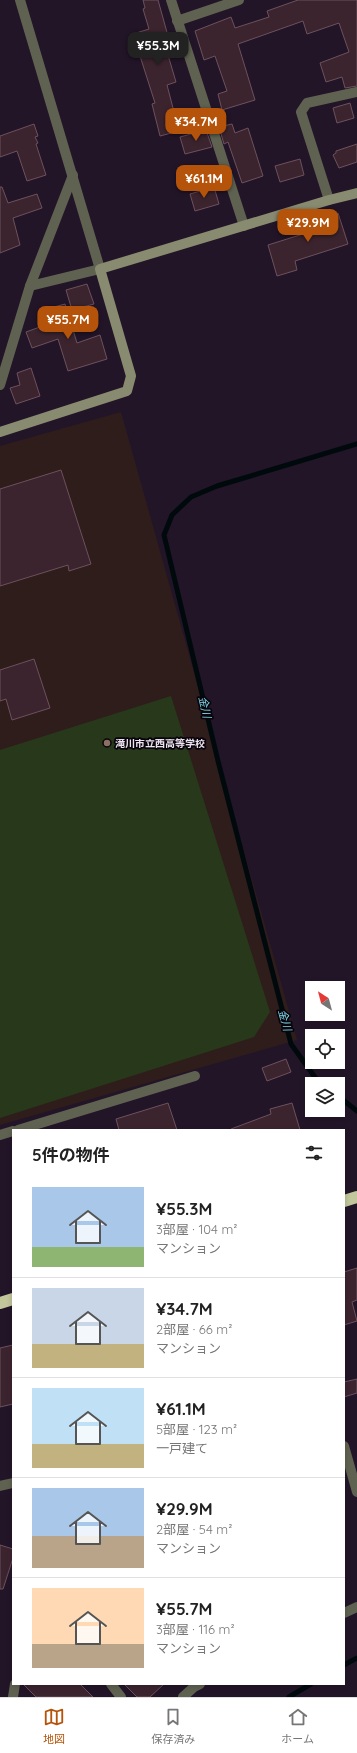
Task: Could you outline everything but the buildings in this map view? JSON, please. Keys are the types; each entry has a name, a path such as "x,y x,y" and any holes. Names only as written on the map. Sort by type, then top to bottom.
{"highway":[{"path":"345,1201 357,1197"},
{"path":"0,1303 12,1299"}],"street":[{"path":"0,432 127,391 132,376 20,0"},
{"path":"171,0 244,226"},
{"path":"178,21 239,0"},
{"path":"330,200 301,112 307,103 357,92"},
{"path":"0,385 30,286 73,175"},
{"path":"30,286 100,269 357,193"},
{"path":"21,1129 195,1076"},
{"path":"0,1135 12,1131"},
{"path":"345,1452 347,1464 357,1492"},
{"path":"0,1486 12,1483"},
{"path":"345,1613 357,1607"},
{"path":"13,1697 15,1685"},
{"path":"112,1685 122,1697"},
{"path":"183,1697 198,1685"}],"shaded area":[{"name":"滝川市立西高等学校","path":"121,412 297,1040 0,1125 0,446"}],"green space":[{"path":"171,696 270,1012 254,1037 0,1118 0,750"}],"waterway":[{"name":"金川","path":"315,1077 291,1044 218,761 164,535 172,515 191,497 217,486 357,444"},
{"name":"金川","path":"345,1102 357,1111"},
{"name":"金川","path":"345,1664 357,1658"},
{"name":"金川","path":"289,1697 309,1685"}],"place":[{"name":"滝川市立西高等学校","path":"107,743"}]}
